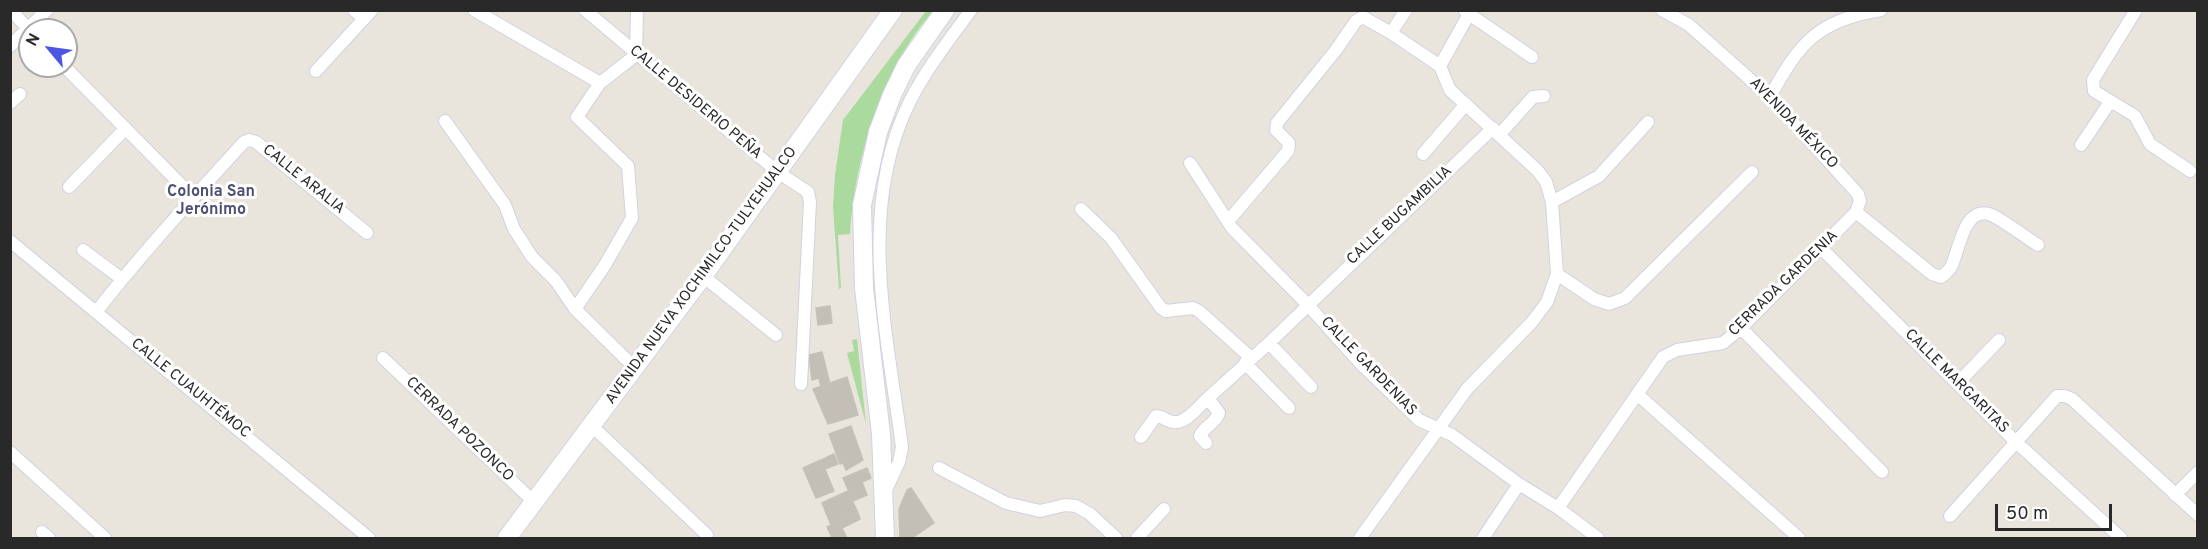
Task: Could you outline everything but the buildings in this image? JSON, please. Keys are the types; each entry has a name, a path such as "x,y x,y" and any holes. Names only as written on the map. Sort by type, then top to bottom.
{"main road":[{"path":"885,538 881,434 864,288 862,205 878,132 892,95 916,50 945,10"},
{"name":"AVENIDA NUEVA XOCHIMILCO-TULYEHUALCO","path":"507,538 704,276 890,11"}],"street":[{"path":"474,10 600,83"},
{"name":"CALLE DESIDERIO PEÑA","path":"585,10 778,172 808,192 801,384"},
{"path":"575,309 605,265 632,218 628,166 577,117 600,83 636,55 637,10"},
{"path":"885,493 902,447 882,298 878,239 882,193 891,152 909,102 935,57 971,10"},
{"path":"1391,33 1406,10"},
{"name":"AVENIDA MÉXICO","path":"1662,10 1689,25 1770,97 1858,194 1858,206 1932,274 1941,277 1950,269 1963,233 1971,219 1980,214 1990,215 2037,245"},
{"path":"1770,97 1799,49 1816,34 1836,21 1881,10"},
{"path":"2136,10 2093,80 2094,91 2135,116 2150,144 2190,171"},
{"path":"1440,66 1466,12 1532,57"},
{"path":"316,71 363,13"},
{"path":"1229,220 1288,151 1289,143 1275,130 1277,123 1336,50 1356,21 1363,17 1440,66 1450,90 1538,171 1546,182 1552,202 1557,274 1547,302 1532,322 1467,389 1360,538"},
{"path":"75,78 194,198"},
{"path":"10,103 20,94"},
{"name":"CALLE BUGAMBILIA","path":"1307,304 1533,97 1544,96"},
{"path":"2081,145 2110,102"},
{"path":"1423,154 1466,104"},
{"path":"445,121 505,205 514,229 531,257 556,281 575,309 635,368"},
{"path":"1552,202 1599,176 1648,122"},
{"path":"69,187 124,129"},
{"name":"CALLE ARALIA","path":"96,312 194,198 244,142 249,140 256,142 367,233"},
{"name":"CALLE GARDENIAS","path":"1190,163 1229,220 1232,228 1307,304 1362,365 1419,420 1452,435 1598,538"},
{"path":"1557,274 1594,299 1609,304 1625,298 1752,172"},
{"name":"CERRADA GARDENIA","path":"1558,508 1663,357 1677,350 1723,343 1822,249 1858,206"},
{"path":"1081,209 1111,238 1161,308 1166,311 1193,308 1199,311 1247,360 1289,408"},
{"name":"CALLE CUAUHTÉMOC","path":"10,241 369,538"},
{"name":"CALLE MARGARITAS","path":"1822,249 2016,442 2057,396 2065,396 2072,399 2198,515"},
{"path":"83,250 122,279"},
{"path":"704,276 776,335"},
{"path":"1141,437 1156,416 1175,423 1182,422 1247,360 1269,343 1307,304"},
{"path":"1741,328 1882,472"},
{"path":"1958,383 1999,340"},
{"path":"1269,343 1311,387"},
{"name":"CERRADA POZONCO","path":"383,358 534,502"},
{"path":"1637,394 1799,538"},
{"path":"1206,443 1200,436 1217,419 1219,413 1208,398"},
{"path":"592,426 707,535"},
{"path":"1950,516 2016,442 2121,538"},
{"path":"10,452 105,538"},
{"path":"939,468 1006,503 1040,511 1065,505 1076,506 1090,514 1116,538"},
{"path":"2175,495 2198,472"},
{"path":"1483,538 1519,484"},
{"path":"1137,538 1164,509"}],"green space":[{"path":"926,11 933,11 915,34 900,59 874,116 858,176 850,234 838,235 841,288 839,289 833,207 843,120"},
{"path":"857,339 866,424 847,353 854,351 852,340"}],"district":[{"name":"Colonia San Jerónimo","path":"211,202"}]}
